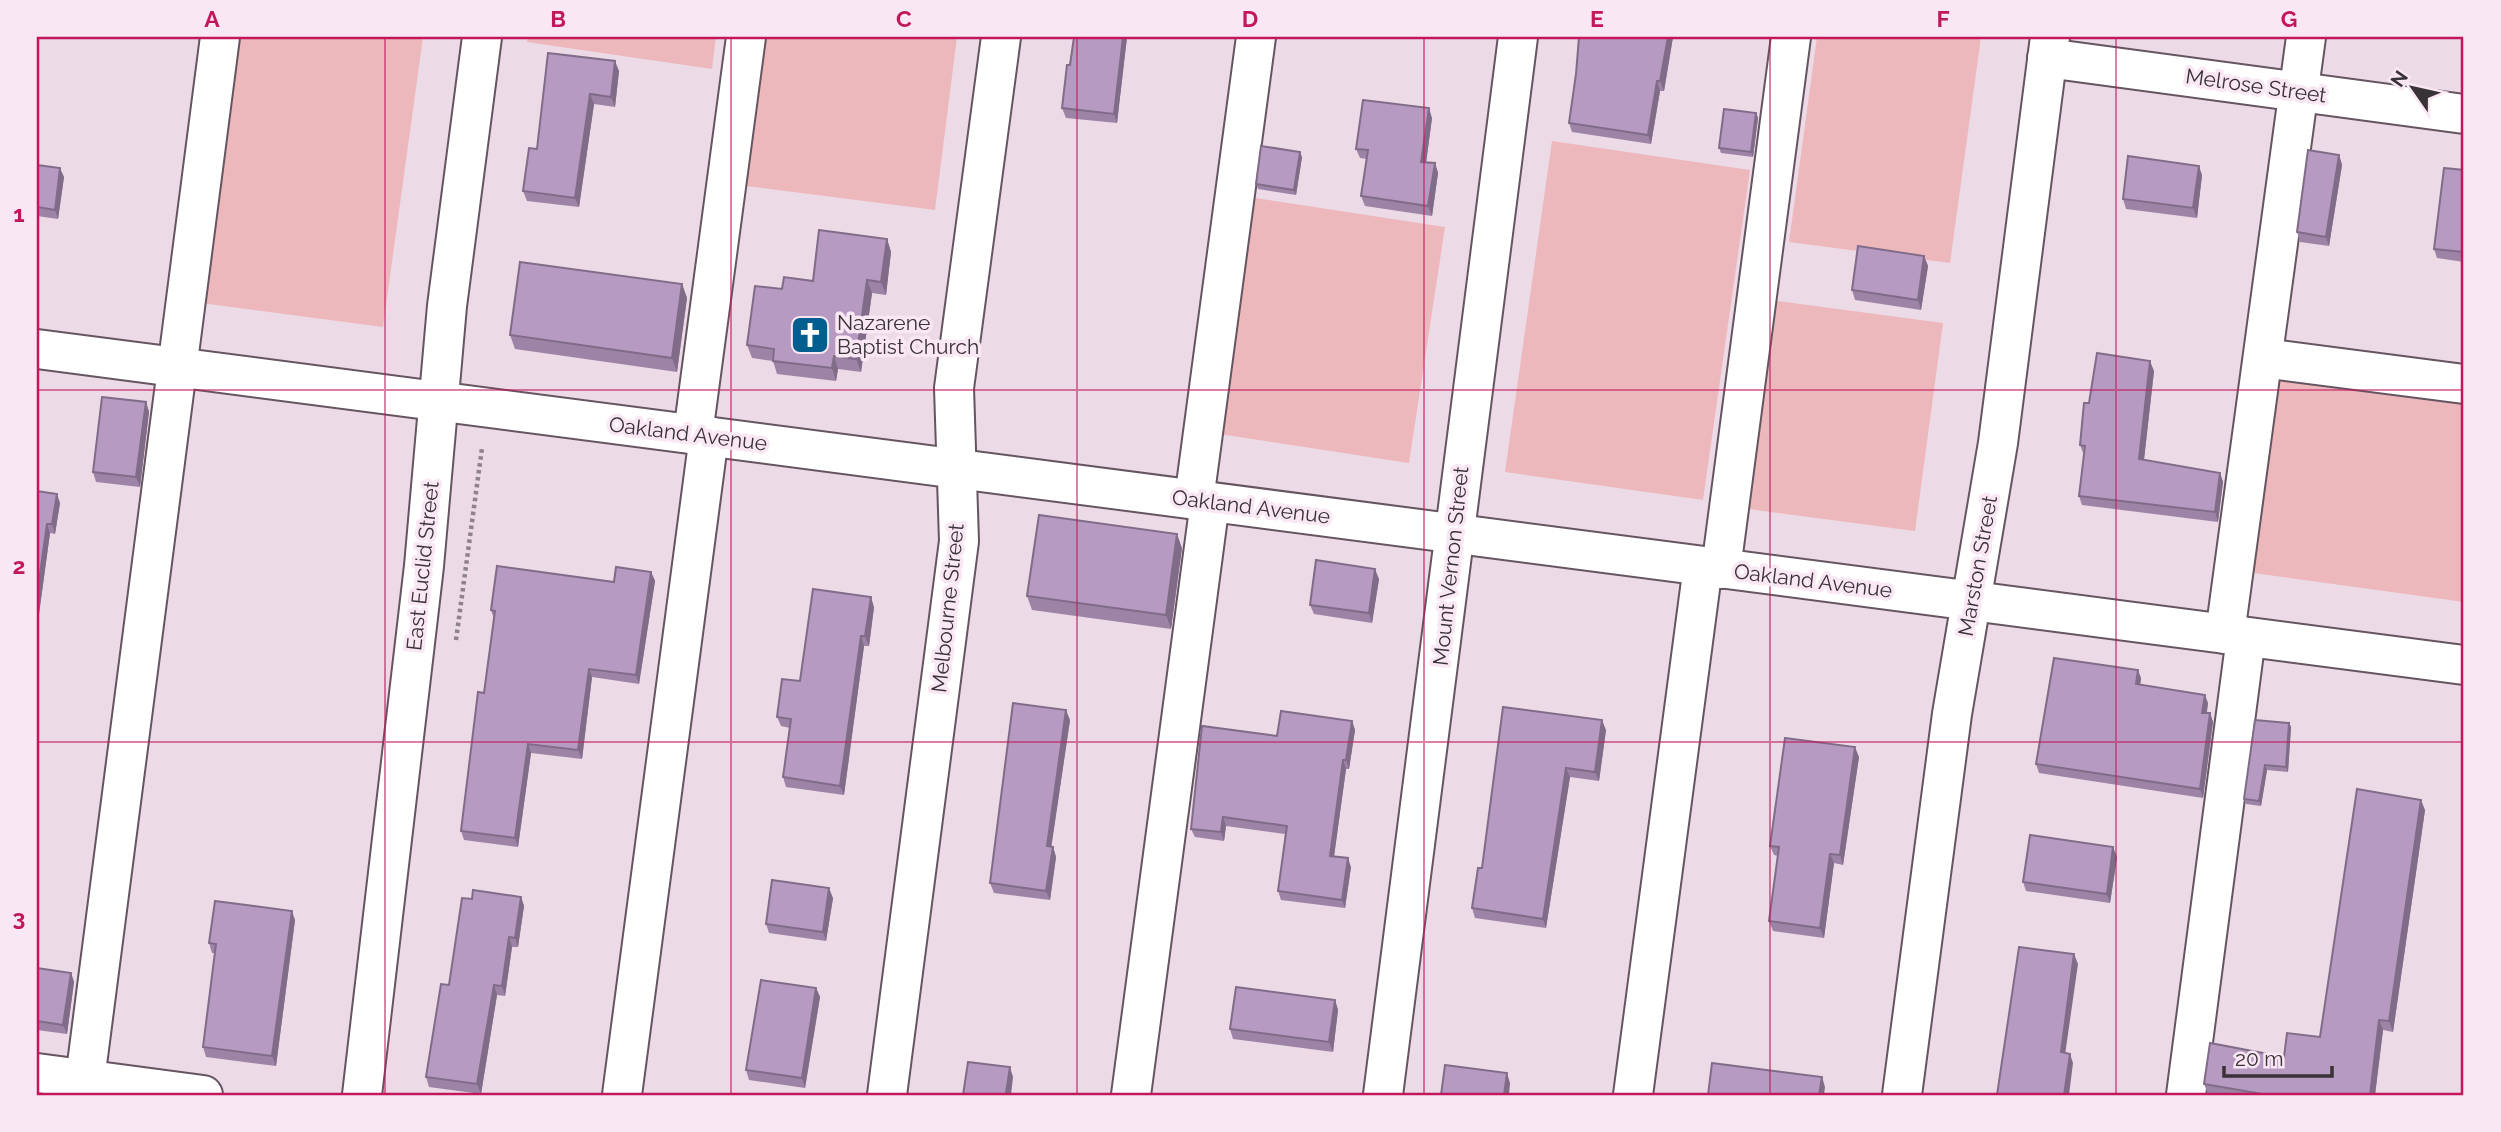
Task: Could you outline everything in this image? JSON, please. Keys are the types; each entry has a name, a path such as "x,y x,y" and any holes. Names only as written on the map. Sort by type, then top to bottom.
{"street":[{"path":"84,1088 220,37"},
{"name":"East Euclid Street","path":"362,1095 424,566 447,306 482,37"},
{"path":"622,1095 746,37"},
{"name":"Melbourne Street","path":"887,1095 959,541 954,388 1001,37"},
{"path":"1132,1095 1256,37"},
{"name":"Mount Vernon Street","path":"1383,1095 1518,37"},
{"path":"1633,1095 1791,37"},
{"path":"2186,1095 2263,358 2306,37"},
{"name":"Melrose Street","path":"2048,48 2299,92 2464,114"},
{"name":"Marston Street","path":"1902,1095 1952,714 1998,443 2048,48"},
{"name":"Oakland Avenue","path":"37,349 2464,665"},
{"path":"2263,358 2464,384"},
{"path":"37,1073 84,1088 203,1095"}],"shaded area":[{"path":"238,37 423,37 383,327 201,303"},
{"path":"528,37 716,37 712,69 527,42"},
{"path":"765,37 957,37 935,210 746,186"},
{"path":"1817,37 1981,37 1950,263 1789,242"},
{"path":"1552,141 1750,170 1703,500 1505,472"},
{"path":"1255,198 1445,227 1409,463 1219,434"},
{"path":"1770,300 1943,323 1915,531 1741,508"},
{"path":"2274,370 2464,397 2464,602 2246,572"}],"building":[{"path":"1074,37 1123,37 1114,114 1062,108 1067,65 1070,65"},
{"path":"1579,37 1668,37 1648,135 1569,123"},
{"path":"548,53 615,61 611,97 590,94 575,198 523,191 529,148 537,149"},
{"path":"1363,100 1429,108 1421,162 1435,163 1428,206 1361,196 1368,150 1356,149"},
{"path":"1724,109 1756,113 1751,152 1719,148"},
{"path":"1261,146 1300,152 1294,190 1256,184"},
{"path":"2308,150 2339,155 2326,237 2297,232"},
{"path":"2128,156 2199,166 2193,208 2123,199"},
{"path":"37,165 60,168 55,210 37,207"},
{"path":"2444,168 2464,170 2464,252 2434,249"},
{"path":"819,230 887,239 881,282 867,280 856,359 834,356 832,368 773,361 774,349 747,345 755,286 782,289 784,277 813,281"},
{"path":"1858,246 1924,256 1918,300 1852,290"},
{"path":"520,262 682,284 672,358 510,335"},
{"path":"2097,353 2150,361 2139,459 2220,473 2215,512 2079,496 2085,446 2080,445 2084,403 2089,403"},
{"path":"102,397 146,402 136,477 93,472"},
{"path":"37,491 57,494 52,524 47,524 37,595"},
{"path":"1039,515 1177,534 1166,615 1027,596"},
{"path":"1316,560 1375,569 1369,613 1310,605"},
{"path":"497,566 614,582 616,567 651,572 636,675 589,669 578,750 528,744 515,838 461,831 478,692 484,693 495,611 491,610"},
{"path":"813,589 871,597 865,636 861,636 840,786 783,777 791,719 777,717 782,679 800,681"},
{"path":"2054,658 2138,670 2136,684 2205,695 2202,713 2210,713 2200,789 2036,764"},
{"path":"1013,703 1066,710 1047,846 1053,847 1046,891 990,883"},
{"path":"1503,707 1602,720 1595,772 1566,768 1543,919 1472,908 1478,868 1482,868"},
{"path":"1281,711 1352,721 1346,760 1343,760 1330,856 1348,858 1342,900 1278,891 1287,826 1223,817 1221,832 1191,829 1202,726 1277,736"},
{"path":"2255,720 2289,723 2286,767 2265,765 2259,801 2244,799"},
{"path":"1785,738 1855,747 1840,855 1830,854 1820,928 1769,921 1779,847 1770,846"},
{"path":"2357,789 2421,800 2389,1021 2379,1020 2370,1095 2268,1095 2204,1084 2210,1043 2284,1057 2287,1033 2320,1037"},
{"path":"2030,835 2113,847 2107,894 2023,882"},
{"path":"772,880 829,888 823,932 766,924"},
{"path":"473,890 521,897 515,938 509,937 502,986 494,985 477,1084 426,1077 441,984 449,985 462,898 472,899"},
{"path":"215,901 292,911 272,1056 203,1047 216,944 209,943"},
{"path":"2019,947 2074,954 2061,1052 2070,1054 2064,1095 1997,1095"},
{"path":"37,968 71,973 63,1025 37,1021"},
{"path":"761,980 816,988 802,1078 746,1070"},
{"path":"1236,987 1335,1000 1329,1042 1230,1029"},
{"path":"968,1062 1010,1067 1006,1093 1017,1095 963,1095"},
{"path":"1712,1063 1822,1077 1819,1095 1708,1095"},
{"path":"1445,1065 1507,1073 1504,1095 1441,1095"}],"place":[{"name":"Nazarene Baptist Church","path":"810,335"}]}
